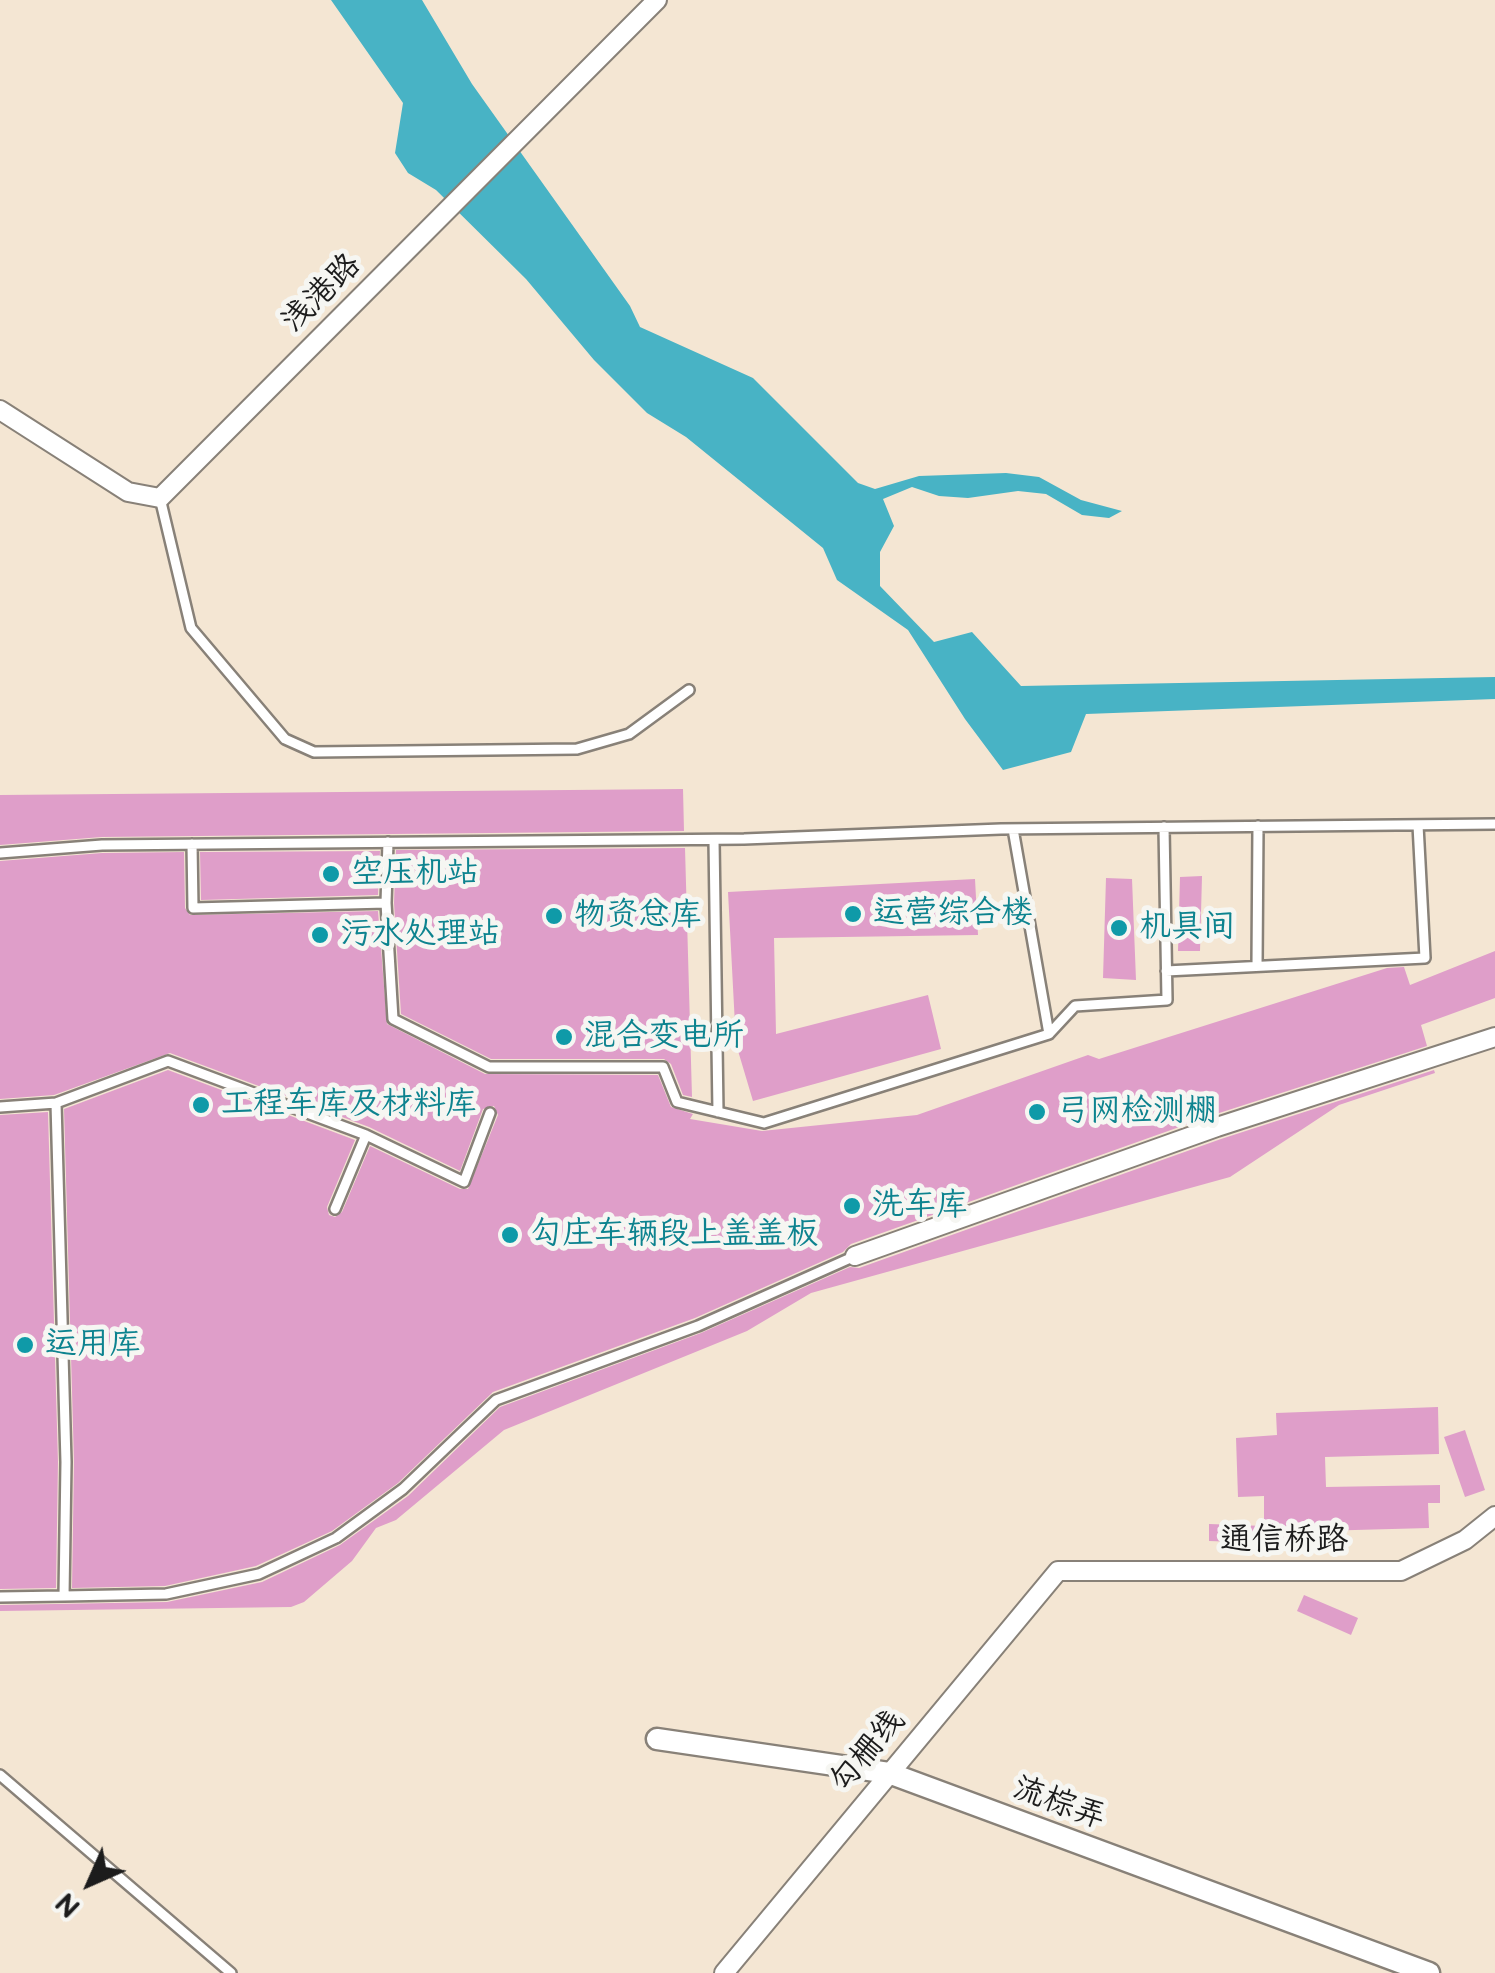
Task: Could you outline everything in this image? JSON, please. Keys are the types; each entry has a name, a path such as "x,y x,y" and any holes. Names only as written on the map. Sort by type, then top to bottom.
{"street":[{"name":"浅港路","path":"160,498 657,0"},
{"path":"0,410 128,492 160,498"},
{"path":"855,1256 1217,1126 1495,1038"},
{"name":"通信桥路","path":"1058,1571 1401,1571 1465,1540 1495,1516"},
{"name":"勾栅线","path":"724,1973 1058,1571"},
{"name":"流棕弄","path":"656,1740 889,1774 1418,1971"}],"lane":[{"path":"160,498 191,628 285,739 314,752 578,749 628,734 690,690"},
{"path":"0,853 192,844 714,840 1014,828 1495,824"},
{"path":"1166,970 1426,958 1418,825"},
{"path":"1257,966 1258,826"},
{"path":"388,842 386,903 393,1018 490,1066 663,1067 677,1102 764,1122 1050,1034 1074,1006 1166,1000 1164,827"},
{"path":"1014,828 1050,1034"},
{"path":"714,840 718,1112"},
{"path":"192,844 192,908 386,903"},
{"path":"0,1107 56,1104 168,1062 366,1135 464,1182 490,1112"},
{"path":"56,1104 66,1462 64,1596"},
{"path":"335,1209 366,1135"},
{"path":"0,1596 166,1594 259,1574 336,1538 403,1489 496,1400 698,1326 855,1256"},
{"path":"0,1775 231,1973"}],"water":[{"path":"331,0 422,0 472,84 630,306 640,327 753,378 858,483 875,489 919,476 1006,473 1039,477 1081,500 1122,511 1109,518 1082,515 1046,494 1018,491 968,498 939,496 912,487 883,499 894,526 880,552 880,586 934,642 972,632 1021,686 1495,677 1495,699 1086,714 1071,752 1003,770 908,630 837,580 823,548 686,437 647,413 594,360 526,279 436,190 408,173 395,153 403,103"}],"building":[{"path":"683,789 684,831 102,837 0,845 0,795"},
{"path":"685,848 692,1097 683,1095 671,1064 664,1059 491,1059 401,1014 394,903 396,850"},
{"path":"380,851 378,895 201,900 200,852"},
{"name":"勾庄车辆段上盖盖板","path":"184,852 185,908 190,915 378,911 387,1024 485,1074 658,1075 671,1107 693,1114 690,1119 762,1131 917,1115 1088,1055 1099,1059 1387,968 1404,967 1410,985 1495,951 1495,998 1421,1025 1427,1046 1213,1115 851,1244 843,1252 695,1318 493,1392 398,1483 332,1531 256,1566 165,1586 72,1588 74,1462 64,1109 168,1070 355,1140 327,1207 329,1215 335,1217 342,1212 370,1146 460,1189 468,1189 498,1115 494,1106 483,1109 460,1171 369,1127 170,1053 54,1095 0,1099 0,861 102,853"},
{"path":"1202,876 1200,951 1178,951 1180,877"},
{"name":"机具间","path":"1106,878 1132,879 1136,980 1103,978"},
{"path":"975,879 978,935 774,938 776,1034 928,995 941,1049 753,1101 736,1044 728,892"},
{"path":"1434,1070 1435,1073 1339,1105 1230,1177 811,1293 747,1331 504,1430 396,1520 376,1528 352,1561 304,1602 291,1607 0,1611 0,1605 167,1602 262,1582 340,1545 408,1496 500,1407 701,1333 850,1267 859,1268 1221,1139"},
{"name":"运用库","path":"48,1112 58,1462 56,1588 0,1589 0,1115"},
{"path":"1438,1407 1439,1454 1325,1457 1326,1487 1440,1485 1440,1503 1428,1503 1429,1528 1318,1531 1318,1545 1209,1541 1209,1524 1264,1526 1264,1496 1238,1497 1236,1438 1277,1435 1276,1413"},
{"path":"1465,1430 1485,1490 1465,1497 1444,1437"},
{"path":"1304,1595 1358,1618 1351,1635 1297,1611"}],"place":[{"name":"空压机站","path":"331,874"},
{"name":"运营综合楼","path":"853,914"},
{"name":"物资总库","path":"554,916"},
{"name":"机具间","path":"1119,928"},
{"name":"污水处理站","path":"320,935"},
{"name":"混合变电所","path":"564,1037"},
{"name":"工程车库及材料库","path":"201,1105"},
{"name":"弓网检测棚","path":"1037,1112"},
{"name":"洗车库","path":"852,1206"},
{"name":"勾庄车辆段上盖盖板","path":"510,1235"},
{"name":"运用库","path":"25,1345"}]}
